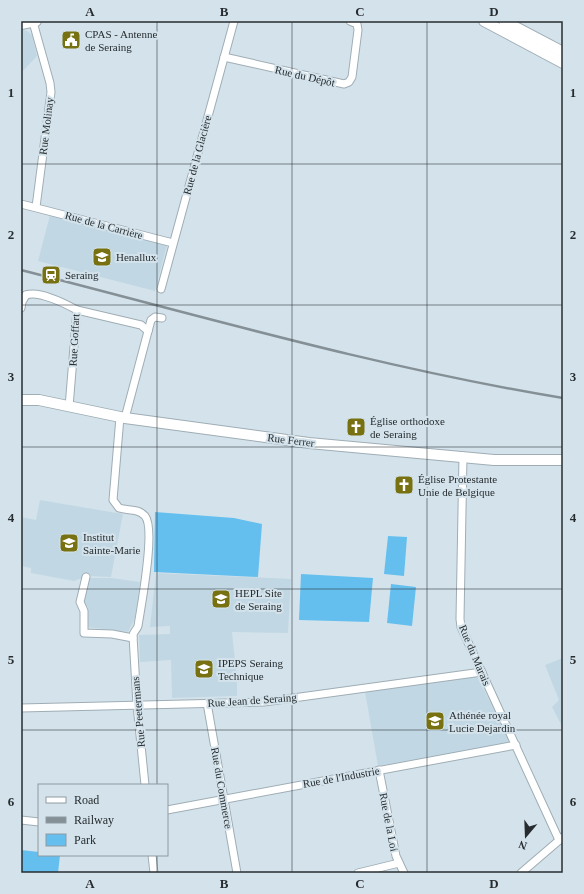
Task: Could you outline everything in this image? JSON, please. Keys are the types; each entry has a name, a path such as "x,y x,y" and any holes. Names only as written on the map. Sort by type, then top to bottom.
{"street":[{"path":"21,24 34,21"},
{"name":"Rue Molinay","path":"34,21 50,88 36,207"},
{"name":"Rue de la Glacière","path":"161,288 234,21"},
{"path":"484,21 563,63"},
{"path":"504,21 563,52"},
{"name":"Rue du Dépôt","path":"224,57 344,84 349,82 352,77 358,30 357,24 352,22"},
{"name":"Rue de la Carrière","path":"21,204 173,244"},
{"path":"21,308 23,293"},
{"name":"Rue Goffart","path":"23,293 39,294 77,310 70,407"},
{"path":"77,310 141,325 148,331"},
{"path":"122,417 153,318 162,318"},
{"name":"Rue Ferrer","path":"21,400 33,400 122,417 304,442 509,461 563,460"},
{"name":"Rue Peetermans","path":"122,417 113,500 119,508 142,513 147,520 149,527 147,572 138,626 133,632 132,638 136,705 144,784"},
{"name":"Rue du Marais","path":"463,456 460,623 561,838"},
{"path":"86,577 80,602 84,610 84,633 112,634 132,638"},
{"name":"Rue Jean de Seraing","path":"21,708 264,702 482,672"},
{"name":"Rue du Commerce","path":"207,703 237,873"},
{"name":"Rue de l'Industrie","path":"168,810 516,745"},
{"name":"Rue de la Loi","path":"379,770 396,856 404,873"},
{"path":"21,820 38,822"},
{"path":"521,873 561,838"},
{"path":"152,856 154,873"},
{"path":"358,873 399,863"}],"shaded area":[{"path":"22,30 27,31 32,35 37,56 21,73"},
{"name":"Henallux","path":"50,215 167,245 155,291 38,261"},
{"name":"Institut Sainte-Marie","path":"40,500 123,514 111,577 88,576 74,581 31,573 31,568 21,566 21,517 36,520"},
{"name":"HEPL Site de Seraing","path":"156,573 291,579 288,633 232,632 237,678 237,696 172,698 171,660 140,662 139,635 170,634 170,626 150,627"},
{"path":"89,578 112,578 140,582 135,618 128,632 87,627 88,607 84,604"},
{"path":"563,658 563,728 552,707 559,700 545,665"},
{"name":"Athénée royal Lucie Dejardin","path":"475,676 478,678 509,739 507,743 378,766 365,692"}],"green space":[{"path":"155,512 234,518 262,524 258,577 154,572"},
{"path":"388,536 407,537 404,576 384,574"},
{"path":"301,574 373,578 369,622 299,620"},
{"path":"391,584 416,587 412,626 387,623"},
{"path":"21,850 38,852 38,856 60,856 58,873 21,873"}],"railway":[{"path":"21,270 223,323 426,372 563,398"}],"place":[{"name":"CPAS - Antenne de Seraing","path":"71,40"},
{"name":"Henallux","path":"102,257"},
{"name":"Seraing","path":"51,275"},
{"name":"Église orthodoxe de Seraing","path":"356,427"},
{"name":"Église Protestante Unie de Belgique","path":"404,485"},
{"name":"Institut Sainte-Marie","path":"69,543"},
{"name":"HEPL Site de Seraing","path":"221,599"},
{"name":"IPEPS Seraing Technique","path":"204,669"},
{"name":"Athénée royal Lucie Dejardin","path":"435,721"}]}
